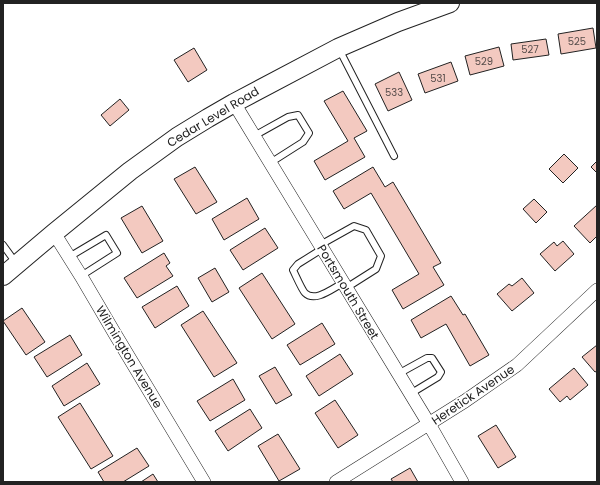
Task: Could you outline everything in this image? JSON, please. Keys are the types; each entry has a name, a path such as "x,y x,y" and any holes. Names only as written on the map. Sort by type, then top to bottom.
{"main road":[{"name":"Cedar Level Road","path":"3,276 130,171 177,137 208,118 338,48 398,22 450,3"}],"street":[{"name":"Portsmouth Street","path":"234,103 429,424 462,482"},
{"name":"Wilmington Avenue","path":"54,233 204,482"},
{"name":"Heretick Avenue","path":"336,482 465,401 517,365 597,290"}],"lane":[{"path":"338,48 394,156"},
{"path":"254,136 288,117 298,115 309,133 303,142 270,163"},
{"path":"354,226 366,230 381,256 376,270 320,296 312,297 305,293 293,270 298,264 321,247 354,226"},
{"path":"69,257 106,235 117,253 81,276"},
{"path":"3,245 17,264"},
{"path":"398,374 426,358 432,358 441,372 438,377 410,394"}],"building":[{"path":"593,28 596,48 561,54 558,34"},
{"path":"546,39 549,55 513,60 511,44"},
{"path":"499,47 504,66 470,75 465,56"},
{"path":"194,48 207,70 188,82 174,60"},
{"path":"451,62 458,81 425,93 418,74"},
{"path":"399,72 412,100 388,111 375,84"},
{"path":"343,91 367,131 354,138 365,157 325,180 314,161 348,141 324,101"},
{"path":"120,99 129,110 110,126 101,115"},
{"path":"564,154 578,168 563,183 549,169"},
{"path":"597,161 597,173 591,167"},
{"path":"195,167 217,202 196,214 174,179"},
{"path":"373,167 385,187 393,182 441,263 433,267 444,285 403,309 392,290 419,274 371,193 344,209 333,191"},
{"path":"247,198 259,219 224,240 212,219"},
{"path":"534,199 547,212 536,223 523,209"},
{"path":"597,205 597,236 590,243 574,226"},
{"path":"142,206 163,241 142,253 121,218"},
{"path":"265,228 278,248 243,270 230,250"},
{"path":"563,241 574,254 555,271 540,254 554,242 557,246"},
{"path":"164,253 170,263 166,266 173,276 137,298 124,278"},
{"path":"215,268 229,292 212,302 198,278"},
{"path":"262,273 295,324 272,339 239,288"},
{"path":"522,278 534,293 512,311 497,294 509,284 512,286"},
{"path":"177,286 189,306 155,328 142,307"},
{"path":"451,296 463,315 465,314 489,355 470,366 446,324 421,338 411,320"},
{"path":"22,308 45,342 26,355 3,321"},
{"path":"203,311 237,363 214,377 181,325"},
{"path":"322,323 335,344 300,365 287,345"},
{"path":"70,335 82,355 47,377 34,357"},
{"path":"597,345 597,371 595,372 582,357"},
{"path":"340,354 353,374 319,396 306,376"},
{"path":"87,363 100,384 64,406 52,386"},
{"path":"275,367 292,395 276,404 259,376"},
{"path":"574,368 588,385 570,400 567,396 560,402 549,389"},
{"path":"233,379 245,400 210,421 197,401"},
{"path":"335,400 358,435 338,448 315,413"},
{"path":"80,403 113,456 91,469 58,417"},
{"path":"250,409 262,428 228,451 215,431"},
{"path":"496,425 516,457 498,468 478,436"},
{"path":"278,434 300,469 279,481 258,446"},
{"path":"137,448 149,466 123,482 104,482 98,472"},
{"path":"410,468 418,482 393,482 391,479"},
{"path":"153,474 158,482 141,482"}]}
